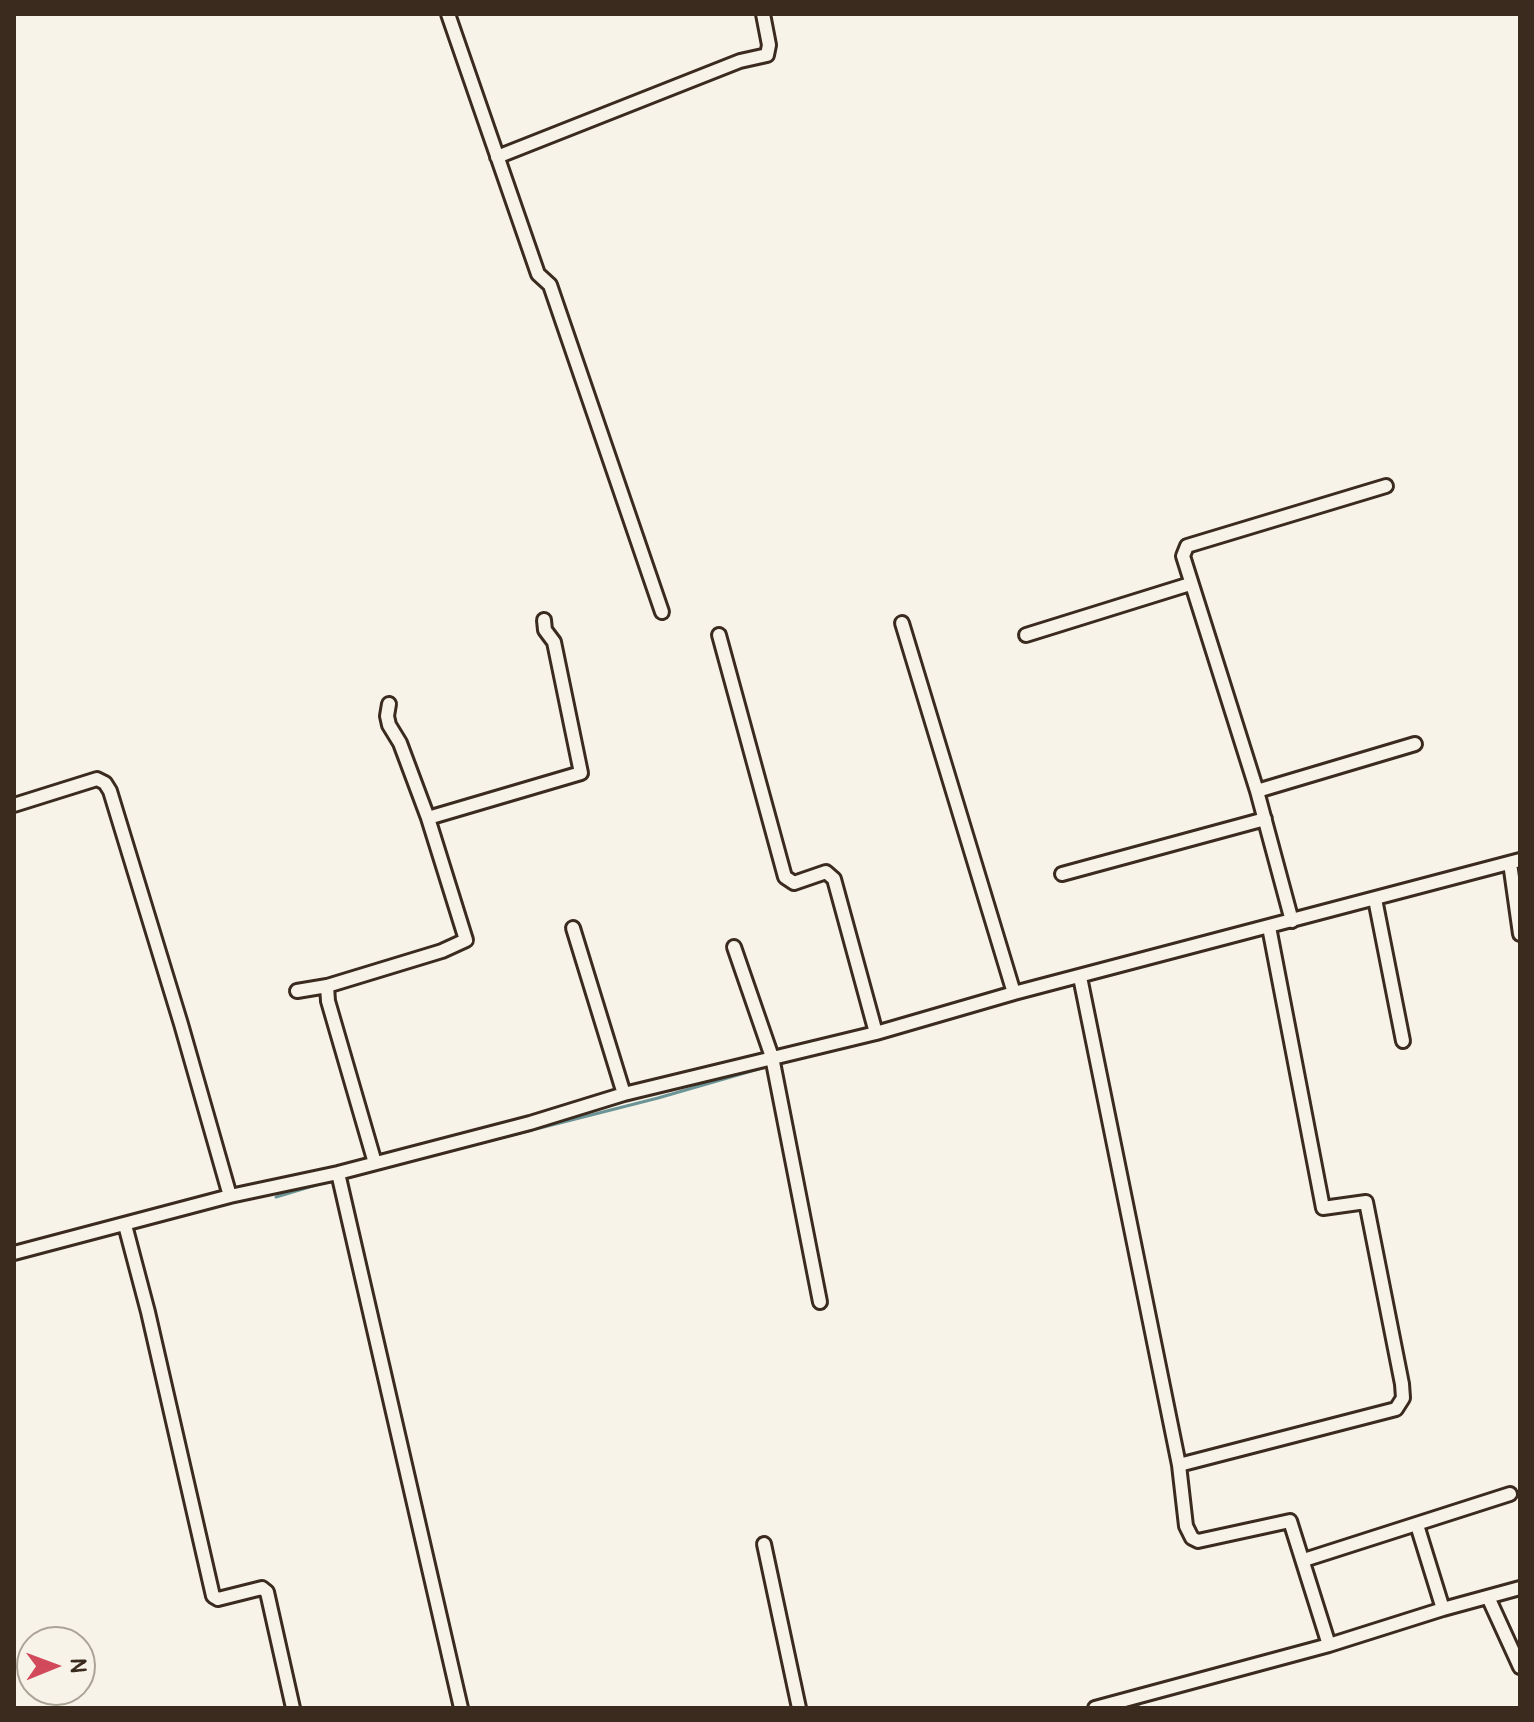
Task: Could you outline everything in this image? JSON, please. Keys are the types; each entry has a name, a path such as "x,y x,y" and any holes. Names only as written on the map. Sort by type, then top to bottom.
{"street":[{"path":"448,14 538,274 550,285 662,612"},
{"path":"497,157 740,61 767,55 769,45 763,14"},
{"path":"1292,921 1257,791 1183,562 1187,546 1386,486"},
{"path":"1026,635 1190,584"},
{"path":"428,818 581,773 554,642 545,630 544,620"},
{"path":"902,623 1014,993"},
{"path":"719,635 785,877 794,883 826,872 834,879 876,1033"},
{"path":"297,991 327,986 442,951 466,940 428,818 400,743 389,725 389,704"},
{"path":"1257,791 1415,744"},
{"path":"14,805 97,779 105,783 110,791 230,1196"},
{"path":"1062,874 1265,819"},
{"path":"14,1253 230,1196 338,1173 530,1123 624,1094 876,1033 1014,993 1515,862 1520,934"},
{"path":"1375,899 1403,1041"},
{"path":"1179,1465 1396,1409 1403,1398 1366,1202 1323,1208 1269,927"},
{"path":"573,928 624,1094"},
{"path":"734,947 772,1057 820,1302"},
{"path":"1080,977 1179,1465 1186,1526 1192,1538 1198,1541 1290,1521 1329,1645"},
{"path":"327,986 328,1001 375,1163"},
{"path":"338,1173 461,1708"},
{"path":"125,1225 213,1596 218,1599 262,1588 267,1592 293,1708"},
{"path":"1304,1560 1510,1494"},
{"path":"1417,1525 1443,1609"},
{"path":"764,1544 799,1708"},
{"path":"1095,1708 1133,1703 1520,1588"},
{"path":"1488,1597 1520,1667"}],"waterway":[{"path":"355,1175 658,1098 769,1066"},
{"path":"276,1197 336,1179"},
{"path":"1111,1698 1146,1688"},
{"path":"1138,1703 1139,1708"}]}
